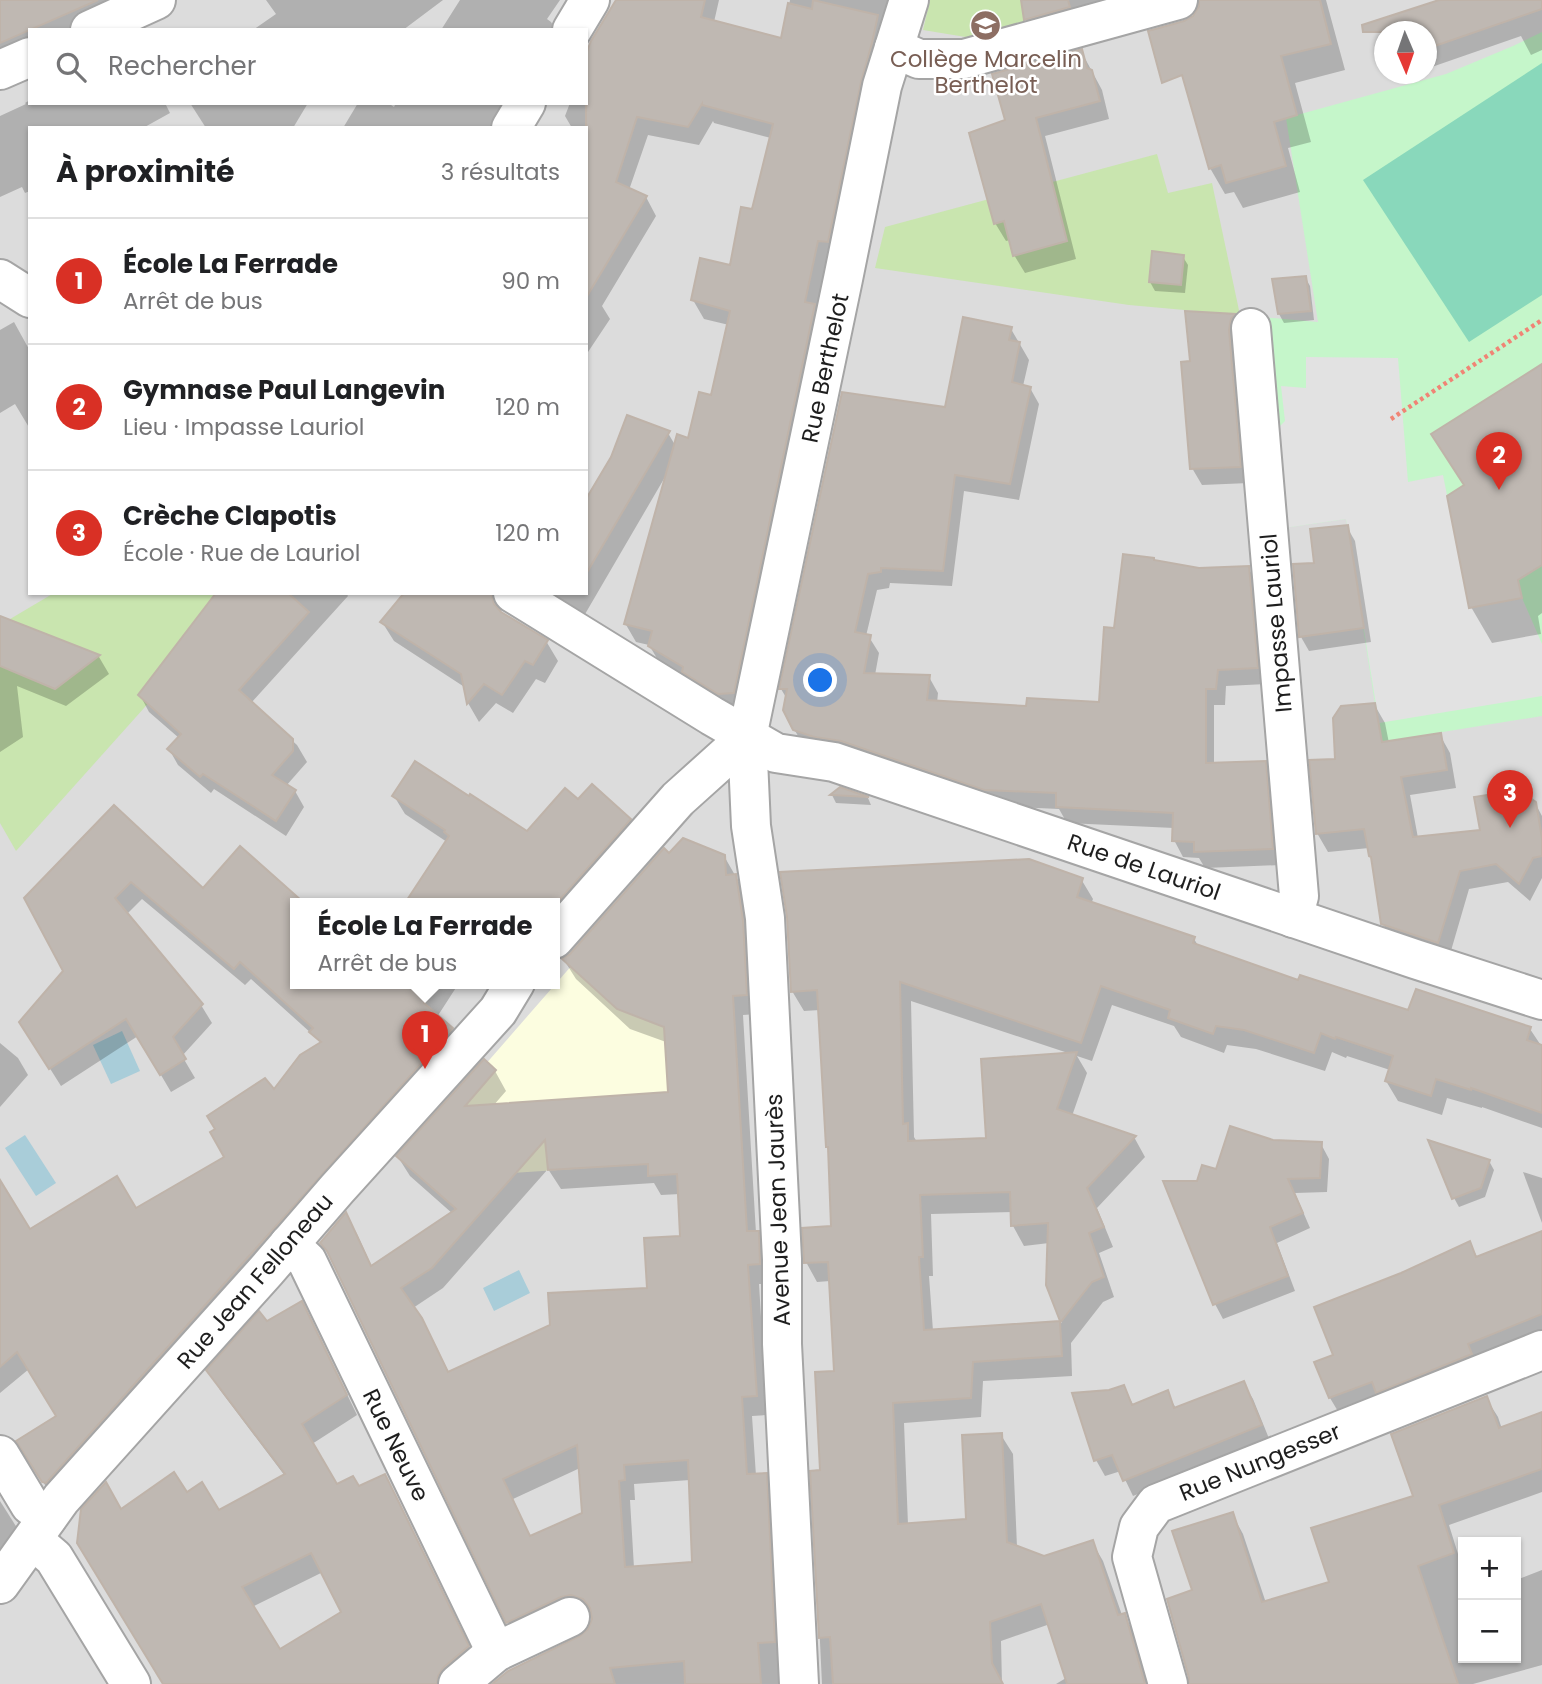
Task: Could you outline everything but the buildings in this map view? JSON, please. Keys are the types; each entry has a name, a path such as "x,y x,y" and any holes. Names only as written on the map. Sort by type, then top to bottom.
{"street":[{"path":"94,28 156,0"},
{"path":"573,28 590,0"},
{"name":"Rue Berthelot","path":"747,737 882,86 909,0"},
{"path":"894,48 919,59 964,59 1178,0"},
{"path":"0,71 28,58"},
{"path":"512,126 525,105"},
{"path":"0,279 28,297"},
{"name":"Impasse Lauriol","path":"1251,328 1299,896 1293,918"},
{"name":"Rue de Lauriol","path":"516,595 776,753 834,762 1542,1000"},
{"path":"560,933 678,799 747,737"},
{"name":"Avenue Jean Jaurès","path":"747,737 751,826 765,918 799,1684"},
{"name":"Rue Jean Felloneau","path":"0,1584 61,1499 498,1012 511,989"},
{"name":"Rue Neuve","path":"289,1244 307,1261 496,1652"},
{"name":"Rue Nungesser","path":"1168,1684 1132,1556 1139,1527 1156,1504 1542,1350"},
{"path":"0,1455 30,1505 54,1558 131,1684"},
{"path":"458,1684 496,1652 570,1617"}],"path":[{"path":"1391,419 1542,320"}],"shaded area":[{"path":"0,0 1542,0 1542,1684 0,1684"},
{"path":"1306,357 1398,358 1408,482 1443,475 1469,607 1522,598 1542,644 1542,696 1379,723 1346,519 1284,528 1273,433 1285,421 1281,386 1306,388"},
{"path":"683,838 725,855 743,1158 498,1174 474,1192 487,1206 472,1223 401,1161 551,989 560,989 560,979"}],"green space":[{"name":"Collège Marcelin Berthelot","path":"930,0 1021,0 1026,31 990,41 923,30"},
{"path":"1542,32 1542,716 1381,742 1346,519 1284,528 1262,317 1318,322 1286,118 1410,84 1437,84 1437,76"},
{"path":"1542,63 1542,295 1469,342 1363,180"},
{"path":"1157,154 1168,193 1212,183 1240,315 1129,305 875,268 885,227"},
{"path":"51,595 245,595 16,851 0,823 0,625"}],"water":[{"path":"122,1031 140,1071 111,1084 93,1045"},
{"path":"25,1135 56,1183 36,1196 5,1148"},
{"path":"519,1270 530,1293 494,1311 483,1288"}],"place":[{"name":"Collège Marcelin Berthelot","path":"986,25"},
{"name":"Gymnase Paul Langevin","path":"1499,490"},
{"name":"Crèche Clapotis","path":"1510,828"},
{"name":"École La Ferrade","path":"425,1069"}]}
